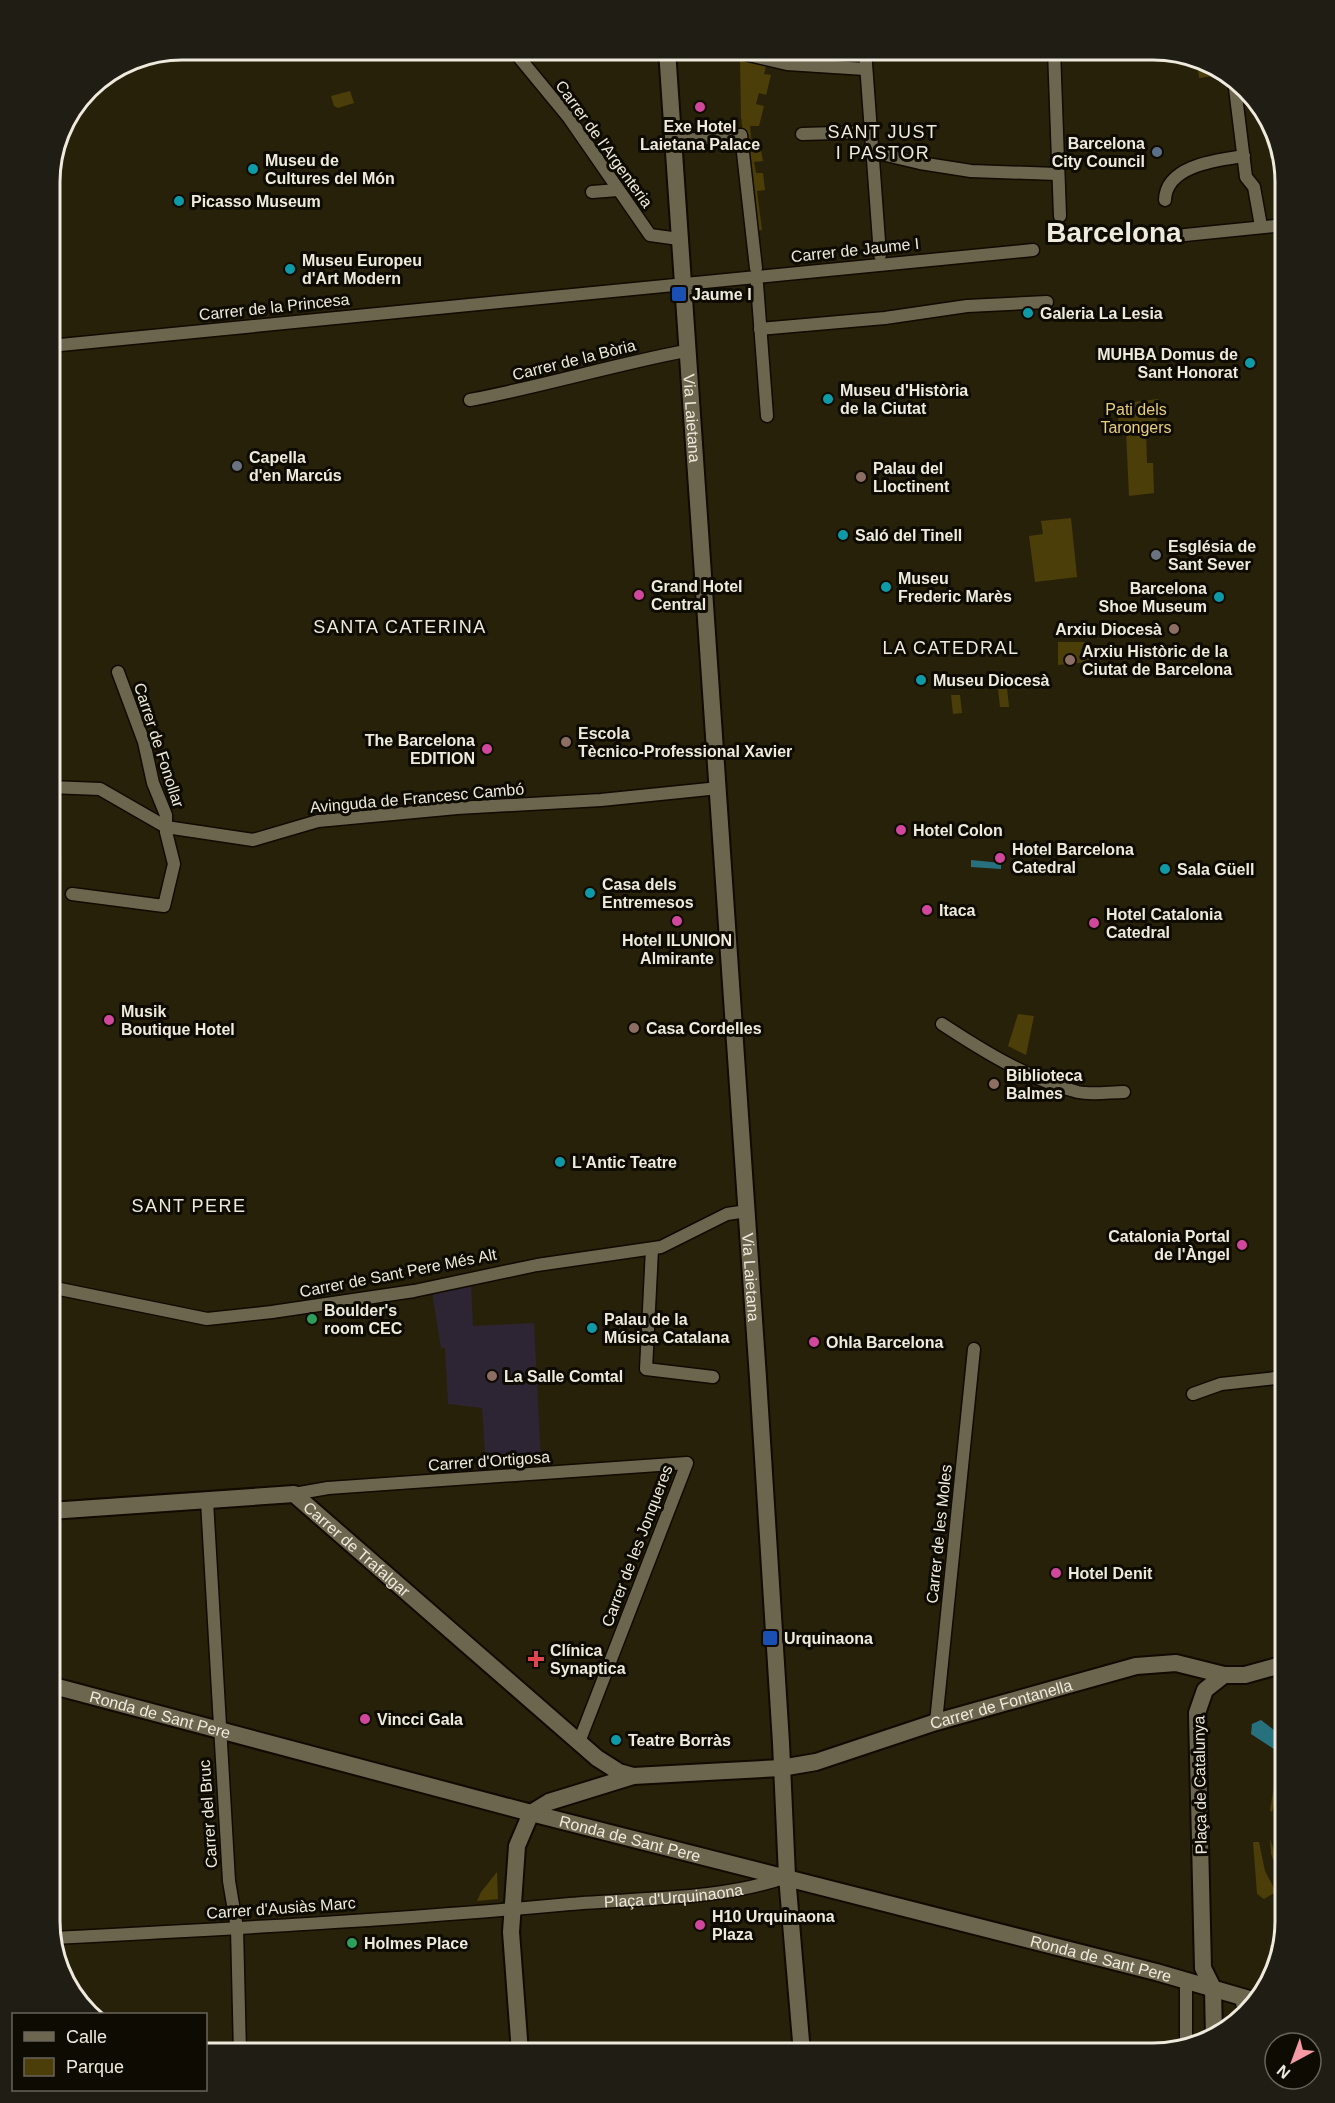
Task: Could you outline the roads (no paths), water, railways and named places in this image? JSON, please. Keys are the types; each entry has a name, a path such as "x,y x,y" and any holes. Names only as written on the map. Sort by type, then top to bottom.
{"main road":[{"name":"Via Laietana","path":"668,60 685,351 719,788 781,1767"},
{"name":"Carrer de Trafalgar","path":"60,1510 294,1494 579,1742"},
{"name":"Carrer de Fontanella","path":"781,1767 816,1762 936,1722 1158,1663 1176,1663 1224,1675"},
{"path":"1224,1675 1245,1675 1275,1667"},
{"name":"Plaça de Catalunya","path":"1213,1988 1203,1968 1197,1713 1205,1690 1224,1675"},
{"name":"Ronda de Sant Pere","path":"60,1688 531,1813 787,1876 1213,1988"},
{"path":"579,1742 612,1768 633,1776"},
{"path":"519,2043 512,1910 517,1845 531,1813 549,1802 633,1776 781,1767 800,2043"},
{"path":"1186,1980 1203,1968"},
{"path":"1214,2027 1213,1988 1244,2003"}],"street":[{"name":"Carrer de l'Argenteria","path":"521,60 568,118 650,235 679,239"},
{"path":"770,60 787,64 865,69"},
{"path":"865,60 880,255"},
{"path":"1054,60 1060,216"},
{"path":"1237,93 1246,177 1249,184 1254,187 1261,226"},
{"path":"802,134 871,132"},
{"path":"673,141 741,135 756,268"},
{"path":"873,152 971,171 1057,174"},
{"path":"1165,200 1166,190 1172,181 1201,163 1244,156"},
{"path":"592,192 618,190"},
{"path":"1175,236 1275,225"},
{"name":"Carrer de Jaume I","path":"681,285 869,264 1033,250"},
{"path":"757,284 767,416"},
{"name":"Carrer de la Princesa","path":"60,345 681,285"},
{"path":"760,329 885,318 967,306 1047,302"},
{"name":"Carrer de la Bòria","path":"470,400 549,385 623,363 685,351"},
{"name":"Carrer de Fonollar","path":"72,894 164,906 174,864 166,827 166,815 153,783 144,742 118,672"},
{"path":"60,786 100,789 166,827"},
{"name":"Avinguda de Francesc Cambó","path":"166,827 253,840 318,821 457,808 601,800 719,788"},
{"path":"942,1024 973,1045 1017,1067 1080,1092 1124,1092"},
{"name":"Carrer de Sant Pere Més Alt","path":"60,1289 207,1319 346,1302 537,1264 652,1249 661,1247 727,1214 747,1210"},
{"path":"652,1249 646,1369 713,1377"},
{"name":"Carrer de les Moles","path":"936,1722 974,1349"},
{"path":"1193,1394 1221,1384 1275,1378"},
{"name":"Carrer d'Ortigosa","path":"294,1494 328,1488 687,1463"},
{"name":"Carrer de les Jonqueres","path":"579,1742 687,1463"},
{"name":"Carrer del Bruc","path":"207,1501 229,1881 237,1928 240,2043"},
{"name":"Plaça d'Urquinaona","path":"512,1910 724,1891 765,1885 787,1876"},
{"name":"Carrer d'Ausiàs Marc","path":"61,1938 512,1910"},
{"path":"1186,1980 1186,2039"}],"water":[{"path":"971,860 1001,863 1001,869 971,867"},
{"path":"1261,1720 1275,1731 1274,1749 1251,1734 1252,1724"}],"place":[{"name":"Exe Hotel Laietana Palace","path":"700,107"},
{"name":"Barcelona City Council","path":"1157,152"},
{"name":"Museu de Cultures del Món","path":"253,169"},
{"name":"Picasso Museum","path":"179,201"},
{"name":"Museu Europeu d'Art Modern","path":"290,269"},
{"name":"Jaume I","path":"679,294"},
{"name":"Galeria La Lesia","path":"1028,313"},
{"name":"MUHBA Domus de Sant Honorat","path":"1250,363"},
{"name":"Museu d'Història de la Ciutat","path":"828,399"},
{"name":"Capella d'en Marcús","path":"237,466"},
{"name":"Palau del Lloctinent","path":"861,477"},
{"name":"Saló del Tinell","path":"843,535"},
{"name":"Església de Sant Sever","path":"1156,555"},
{"name":"Museu Frederic Marès","path":"886,587"},
{"name":"Grand Hotel Central","path":"639,595"},
{"name":"Barcelona Shoe Museum","path":"1219,597"},
{"name":"Arxiu Diocesà","path":"1174,629"},
{"name":"Arxiu Històric de la Ciutat de Barcelona","path":"1070,660"},
{"name":"Museu Diocesà","path":"921,680"},
{"name":"Escola Tècnico-Professional Xavier","path":"566,742"},
{"name":"The Barcelona EDITION","path":"487,749"},
{"name":"Hotel Colon","path":"901,830"},
{"name":"Hotel Barcelona Catedral","path":"1000,858"},
{"name":"Sala Güell","path":"1165,869"},
{"name":"Casa dels Entremesos","path":"590,893"},
{"name":"Itaca","path":"927,910"},
{"name":"Hotel ILUNION Almirante","path":"677,921"},
{"name":"Hotel Catalonia Catedral","path":"1094,923"},
{"name":"Musik Boutique Hotel","path":"109,1020"},
{"name":"Casa Cordelles","path":"634,1028"},
{"name":"Biblioteca Balmes","path":"994,1084"},
{"name":"L'Antic Teatre","path":"560,1162"},
{"name":"Catalonia Portal de l'Àngel","path":"1242,1245"},
{"name":"Boulder's room CEC","path":"312,1319"},
{"name":"Palau de la Música Catalana","path":"592,1328"},
{"name":"Ohla Barcelona","path":"814,1342"},
{"name":"La Salle Comtal","path":"492,1376"},
{"name":"Hotel Denit","path":"1056,1573"},
{"name":"Urquinaona","path":"770,1638"},
{"name":"Clínica Synaptica","path":"536,1659"},
{"name":"Vincci Gala","path":"365,1719"},
{"name":"Teatre Borràs","path":"616,1740"},
{"name":"H10 Urquinaona Plaza","path":"700,1925"},
{"name":"Holmes Place","path":"352,1943"}],"district":[{"name":"SANT JUST I PASTOR","path":"883,142"},
{"name":"Barcelona","path":"1114,232"},
{"name":"SANTA CATERINA","path":"400,627"},
{"name":"LA CATEDRAL","path":"951,648"},
{"name":"SANT PERE","path":"189,1206"}],"park label":[{"name":"Pati dels Tarongers","path":"1136,418"}]}
